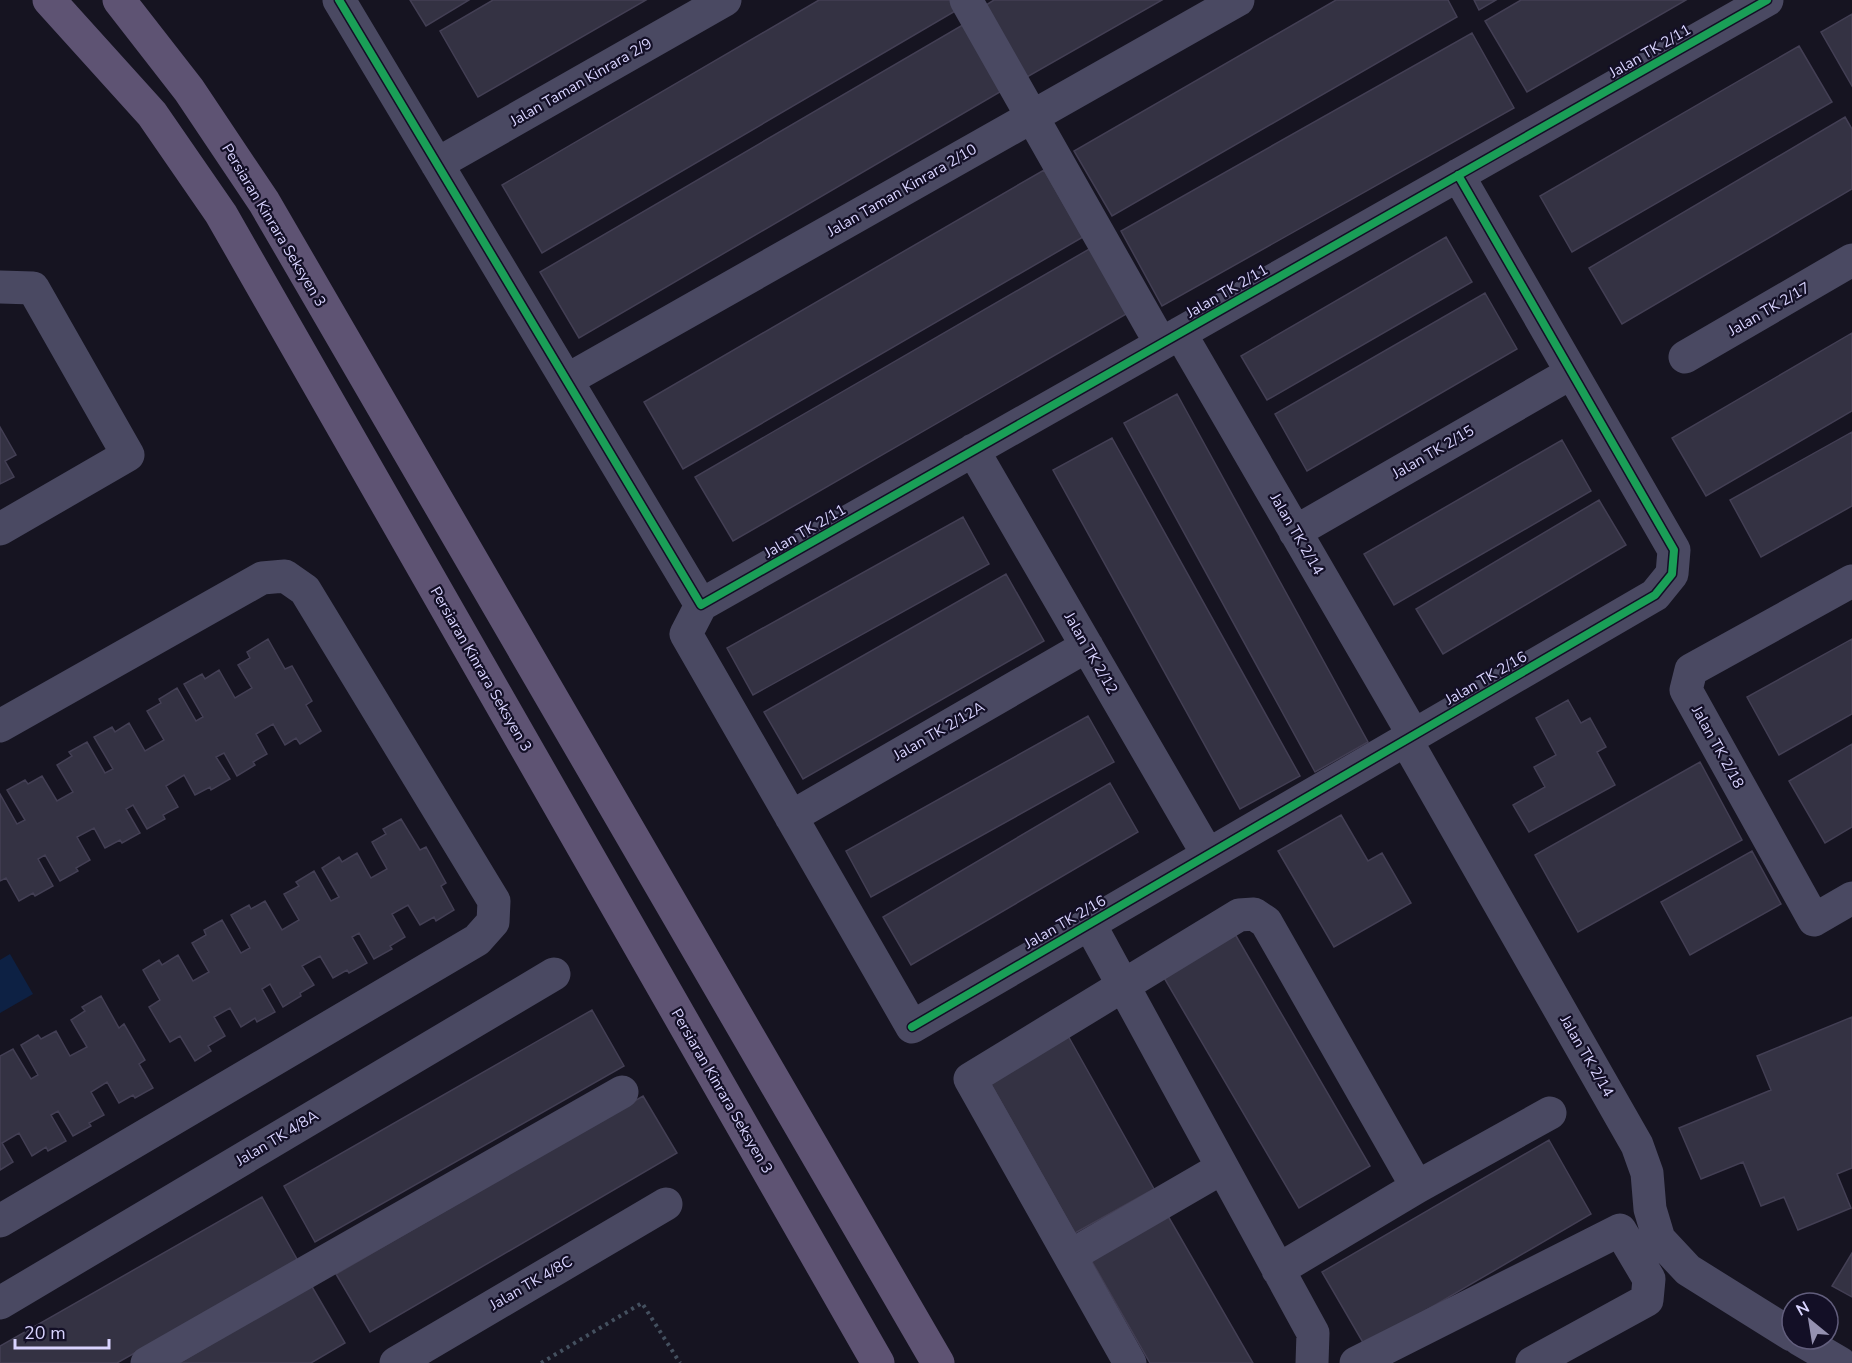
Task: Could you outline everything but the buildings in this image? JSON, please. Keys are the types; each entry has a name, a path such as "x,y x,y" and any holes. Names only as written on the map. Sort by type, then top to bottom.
{"main road":[{"name":"Persiaran Kinrara Seksyen 3","path":"49,0 152,114 221,214 878,1363"},
{"name":"Persiaran Kinrara Seksyen 3","path":"119,0 189,90 264,201 938,1363"}],"street":[{"path":"339,0 701,605 686,634 791,817"},
{"name":"Jalan Taman Kinrara 2/9","path":"437,164 725,0"},
{"name":"Jalan TK 2/14","path":"966,0 1032,117 1170,339 1296,532 1637,1144 1647,1173 1650,1209 1659,1239 1688,1270 1780,1328"},
{"name":"Jalan Taman Kinrara 2/10","path":"567,380 1238,0"},
{"name":"Jalan TK 2/11","path":"701,605 1767,0"},
{"name":"Jalan TK 2/16","path":"791,817 912,1027 1655,596 1672,573 1674,550 1458,175"},
{"name":"Jalan TK 2/17","path":"1685,357 1852,260"},
{"path":"0,287 33,288 128,455 0,529"},
{"name":"Jalan TK 2/15","path":"1296,532 1571,373"},
{"name":"Jalan TK 2/12","path":"973,450 1208,855"},
{"path":"0,726 262,578 285,576 305,590 494,901 493,922 477,940 0,1221"},
{"name":"Jalan TK 2/18","path":"1852,581 1691,670 1686,690 1814,920 1852,898"},
{"name":"Jalan TK 2/12A","path":"791,817 1087,646"},
{"path":"1130,1363 970,1079 1239,915 1254,914 1266,922 1417,1187"},
{"path":"1089,923 1313,1334 1312,1363"},
{"name":"Jalan TK 4/8A","path":"0,1303 554,974"},
{"path":"147,1363 622,1092"},
{"path":"1278,1269 1417,1187 1550,1113"},
{"path":"1070,1256 1222,1168"},
{"name":"Jalan TK 4/8C","path":"396,1363 666,1204"},
{"path":"1356,1363 1620,1230 1649,1279 1647,1300 1532,1363"},
{"path":"1820,1351 1840,1363"}],"path":[{"path":"541,1363 642,1303 680,1363"}],"water":[{"path":"10,954 33,994 0,1013 0,960"}],"cycle path":[{"path":"339,0 701,605 1767,0"},
{"path":"912,1027 1655,595 1672,574 1674,550 1458,175"}]}
